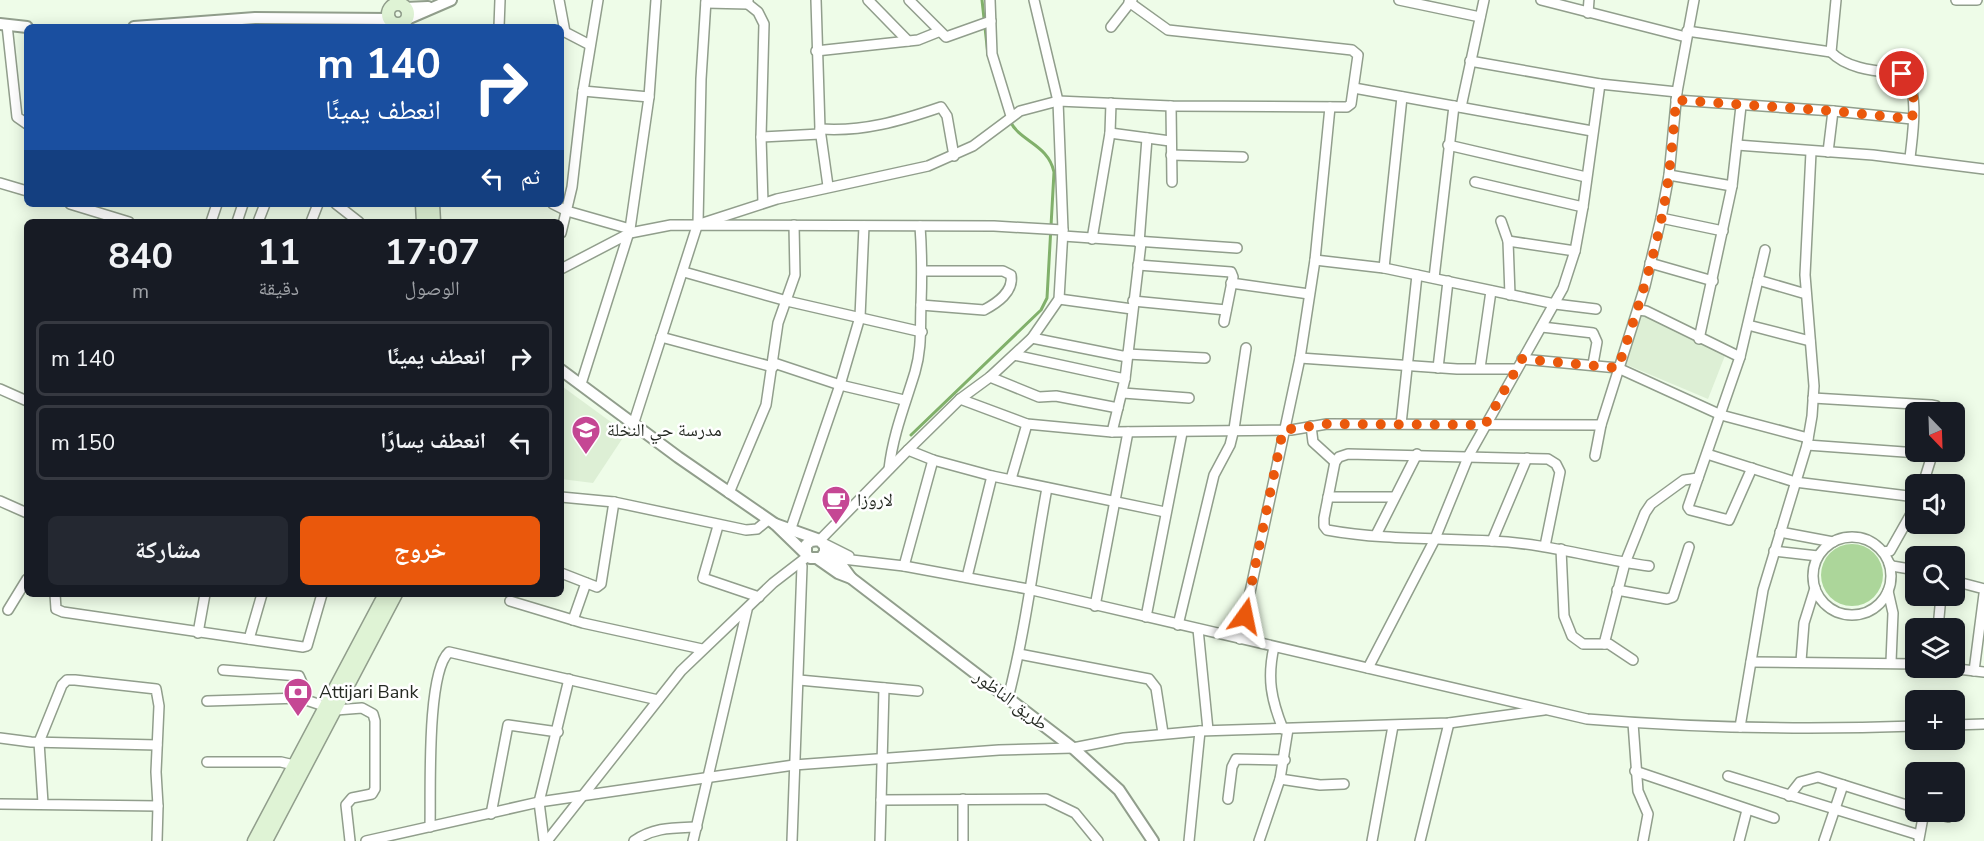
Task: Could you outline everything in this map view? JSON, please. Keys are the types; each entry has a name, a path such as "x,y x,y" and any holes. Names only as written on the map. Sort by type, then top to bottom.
{"main road":[{"path":"390,14 396,5 405,14"},
{"path":"266,841 332,709 384,597"},
{"path":"254,841 294,765 332,709 394,597"}],"street":[{"path":"405,14 451,0"},
{"path":"499,24 500,0"},
{"path":"559,0 564,24"},
{"path":"564,222 598,0"},
{"path":"581,384 630,231 649,98 656,0"},
{"path":"816,0 820,132 828,186"},
{"path":"868,0 908,41"},
{"path":"909,0 938,32 946,37 991,21"},
{"path":"990,0 992,54 1011,116"},
{"path":"773,583 802,566 818,551 908,450 960,399 990,377 1032,338 1059,299 1063,233 1058,101 1034,0"},
{"path":"1399,0 1480,17"},
{"path":"1434,278 1448,145 1484,0"},
{"path":"1541,0 1588,13 1686,34 1831,52 1847,63 1905,75 1914,96 1910,158"},
{"path":"1588,13 1589,0"},
{"path":"1595,456 1601,425 1638,310 1661,218 1669,175 1676,96 1694,0"},
{"path":"1831,52 1836,0"},
{"path":"1956,0 1977,0"},
{"path":"700,223 763,203 828,186 902,173 954,156 984,139 1011,116 1030,107 1058,101 1171,106 1350,106 1358,55 1352,50 1168,30 1130,1 1111,27"},
{"path":"633,425 700,223 701,79 706,2 748,2 758,12 764,24 761,137 763,203"},
{"path":"226,24 390,14"},
{"path":"24,27 3,24 17,117 24,122"},
{"path":"564,27 565,32 590,45"},
{"path":"816,51 908,41 938,32"},
{"path":"1470,61 1741,106 1833,111 1912,119"},
{"path":"1368,668 1434,541 1469,455 1555,304 1575,251 1600,84"},
{"path":"1354,88 1592,131"},
{"path":"583,91 649,98"},
{"path":"1384,268 1402,97"},
{"path":"1092,239 1110,133 1111,103"},
{"path":"1171,106 1172,182"},
{"path":"1699,339 1732,186 1741,106"},
{"path":"761,137 876,127 941,107 947,116 954,156"},
{"path":"1240,639 1300,358 1315,260 1330,107"},
{"path":"1828,152 1833,111"},
{"path":"1110,133 1170,141"},
{"path":"1112,432 1125,380 1140,243 1147,138"},
{"path":"1448,145 1586,177"},
{"path":"1737,146 1910,158 1984,169"},
{"path":"1740,727 1763,590 1808,441 1813,398 1806,294 1811,152"},
{"path":"1170,155 1243,158"},
{"path":"1669,175 1732,186"},
{"path":"1474,182 1583,207"},
{"path":"0,183 24,190"},
{"path":"92,207 122,219"},
{"path":"340,207 355,219"},
{"path":"559,207 630,231"},
{"path":"1661,218 1723,231"},
{"path":"1501,221 1508,241 1510,295"},
{"path":"564,266 630,231 700,223 920,226 1063,233 1092,239 1237,248"},
{"path":"729,493 766,405 778,323 795,275 795,225"},
{"path":"791,528 840,385 860,317 864,226"},
{"path":"889,469 893,436 915,371 922,332 921,305 924,272 920,226"},
{"path":"1508,241 1575,251"},
{"path":"1752,468 1731,518 1727,520 1688,507 1740,357 1765,250"},
{"path":"1315,260 1384,268 1555,304 1596,309"},
{"path":"1650,263 1713,281"},
{"path":"1138,265 1231,272 1224,322"},
{"path":"921,305 984,310 1006,294 1012,281 1011,275 1003,271 924,272"},
{"path":"684,272 787,301 922,332"},
{"path":"1401,424 1417,275"},
{"path":"1758,280 1806,294"},
{"path":"1437,368 1448,281"},
{"path":"1231,283 1310,294"},
{"path":"1480,368 1491,291"},
{"path":"1059,299 1226,310"},
{"path":"1638,310 1646,311 1699,339 1740,357"},
{"path":"1748,325 1810,341"},
{"path":"1542,327 1593,333 1597,342 1593,364"},
{"path":"661,337 904,400"},
{"path":"1032,338 1127,355 1205,358"},
{"path":"1178,625 1214,475 1230,445 1234,429 1246,348"},
{"path":"1014,355 1125,380"},
{"path":"1300,358 1437,368 1516,369"},
{"path":"1522,359 1618,368 1721,415 1808,441 1905,450"},
{"path":"564,372 633,425 771,522 818,551 843,559 854,558 904,566 1028,589 1504,702 1587,719 1674,727 1850,729 1905,726"},
{"path":"990,377 1039,397 1056,396 1118,408"},
{"path":"0,389 24,400"},
{"path":"1123,393 1189,398"},
{"path":"1813,398 1905,403"},
{"path":"960,399 1027,424 1112,432 1182,433 1234,429 1283,430 1327,424 1601,425"},
{"path":"1011,480 1027,424"},
{"path":"1311,426 1313,442 1335,462"},
{"path":"1095,606 1128,432"},
{"path":"1146,617 1182,433"},
{"path":"908,450 933,460 992,476 1165,512"},
{"path":"1545,546 1560,472 1556,464 1548,459 1469,455 1348,454 1339,457 1335,462 1324,518 1325,528 1434,541 1492,541 1545,546 1649,567"},
{"path":"1376,535 1417,454"},
{"path":"1707,454 1795,482 1905,496"},
{"path":"1492,541 1527,458"},
{"path":"904,566 933,460"},
{"path":"967,577 992,476"},
{"path":"1604,644 1625,563 1647,509 1684,480 1698,478"},
{"path":"1008,698 1028,612 1028,589 1047,488"},
{"path":"564,496 614,502 718,526 751,530 771,522 791,528 818,551"},
{"path":"1328,497 1394,497"},
{"path":"0,501 24,512"},
{"path":"564,574 597,587 602,582 614,502"},
{"path":"1883,552 1890,551 1905,524"},
{"path":"718,526 703,579 759,597"},
{"path":"1780,532 1833,542 1854,537 1865,539 1883,552 1889,563 1891,582 1888,591 1881,602 1870,610 1850,614 1831,609 1821,600 1815,588"},
{"path":"1801,662 1804,623 1815,588 1814,566 1818,556 1833,542"},
{"path":"1617,590 1666,599 1673,597 1689,547"},
{"path":"1561,549 1566,625 1572,636 1583,644 1609,644 1633,660"},
{"path":"546,841 587,794 658,700 702,649 773,583 818,551"},
{"name":"طريق الناظور","path":"818,551 838,573 851,578 1073,748 1119,790 1154,841"},
{"path":"1774,551 1818,556"},
{"path":"1889,563 1892,566 1905,568"},
{"path":"792,841 802,566"},
{"path":"573,620 586,583"},
{"path":"8,610 24,584"},
{"path":"1965,584 1984,589"},
{"path":"1888,591 1893,613 1891,662"},
{"path":"1979,671 1984,594"},
{"path":"55,597 56,609 63,612 294,646 307,646 321,597"},
{"path":"198,633 204,597"},
{"path":"249,639 261,597"},
{"path":"510,601 573,620 702,649"},
{"path":"693,841 747,608"},
{"path":"1189,841 1204,731 1198,629"},
{"path":"1258,841 1285,760 1285,729 1270,688 1269,670 1274,646"},
{"path":"430,827 433,716 441,663 449,652 658,700"},
{"path":"1019,654 1153,681 1163,734"},
{"path":"1751,662 1905,663"},
{"path":"223,670 299,676 303,680 300,698"},
{"path":"546,841 539,802 558,732 569,679"},
{"path":"43,803 39,742 62,685 67,680 75,680 156,689 159,706 157,841"},
{"path":"799,680 918,691"},
{"path":"880,841 884,688"},
{"path":"207,701 300,698 332,709 362,708 373,714 375,721 375,789 372,794 352,798 346,806 350,841"},
{"path":"1503,716 1504,702"},
{"path":"366,841 539,802 794,765 882,757 1073,748 1163,734 1204,731 1449,723 1544,710"},
{"path":"1420,841 1449,723"},
{"path":"1633,723 1638,793 1648,811 1643,841"},
{"path":"1965,725 1984,724"},
{"path":"491,814 508,725 558,732"},
{"path":"1372,841 1393,726"},
{"path":"0,738 39,742 157,745"},
{"path":"1228,799 1233,764 1236,759 1285,760"},
{"path":"207,762 281,762 294,765"},
{"path":"1635,771 1774,818"},
{"path":"1728,776 1919,838 1923,822"},
{"path":"1789,796 1800,782 1811,777 1905,805"},
{"path":"1280,779 1320,785 1344,784"},
{"path":"1826,840 1843,785"},
{"path":"963,799 963,841"},
{"path":"881,800 1046,799 1075,813 1098,841"},
{"path":"0,804 158,806"},
{"path":"1739,841 1747,810"},
{"path":"634,841 644,834 661,828 697,827"}],"shaded area":[{"path":"1646,315 1684,336 1726,353 1708,399 1625,364 1640,317"},
{"name":"مدرسة حي النخلة","path":"564,388 626,433 593,483 564,479"}],"green space":[{"path":"1852,544 1864,546 1874,553 1881,563 1883,575 1881,587 1874,597 1864,604 1852,606 1840,604 1830,597 1823,587 1821,575 1823,563 1830,553 1840,546"}],"waterway":[{"path":"982,0 988,55"},
{"path":"911,435 1041,310 1047,298 1054,172 1046,155 1020,134 1010,121"}],"place":[{"name":"مدرسة حي النخلة","path":"586,456"},
{"name":"لاروزا","path":"836,526"},
{"name":"Attijari Bank","path":"298,718"}],"route":[{"path":"1245,616 1283,430 1327,424 1485,425 1522,359 1618,368 1645,286 1661,218 1669,175 1676,100 1912,119 1914,96 1909,82 1902,74"}]}
